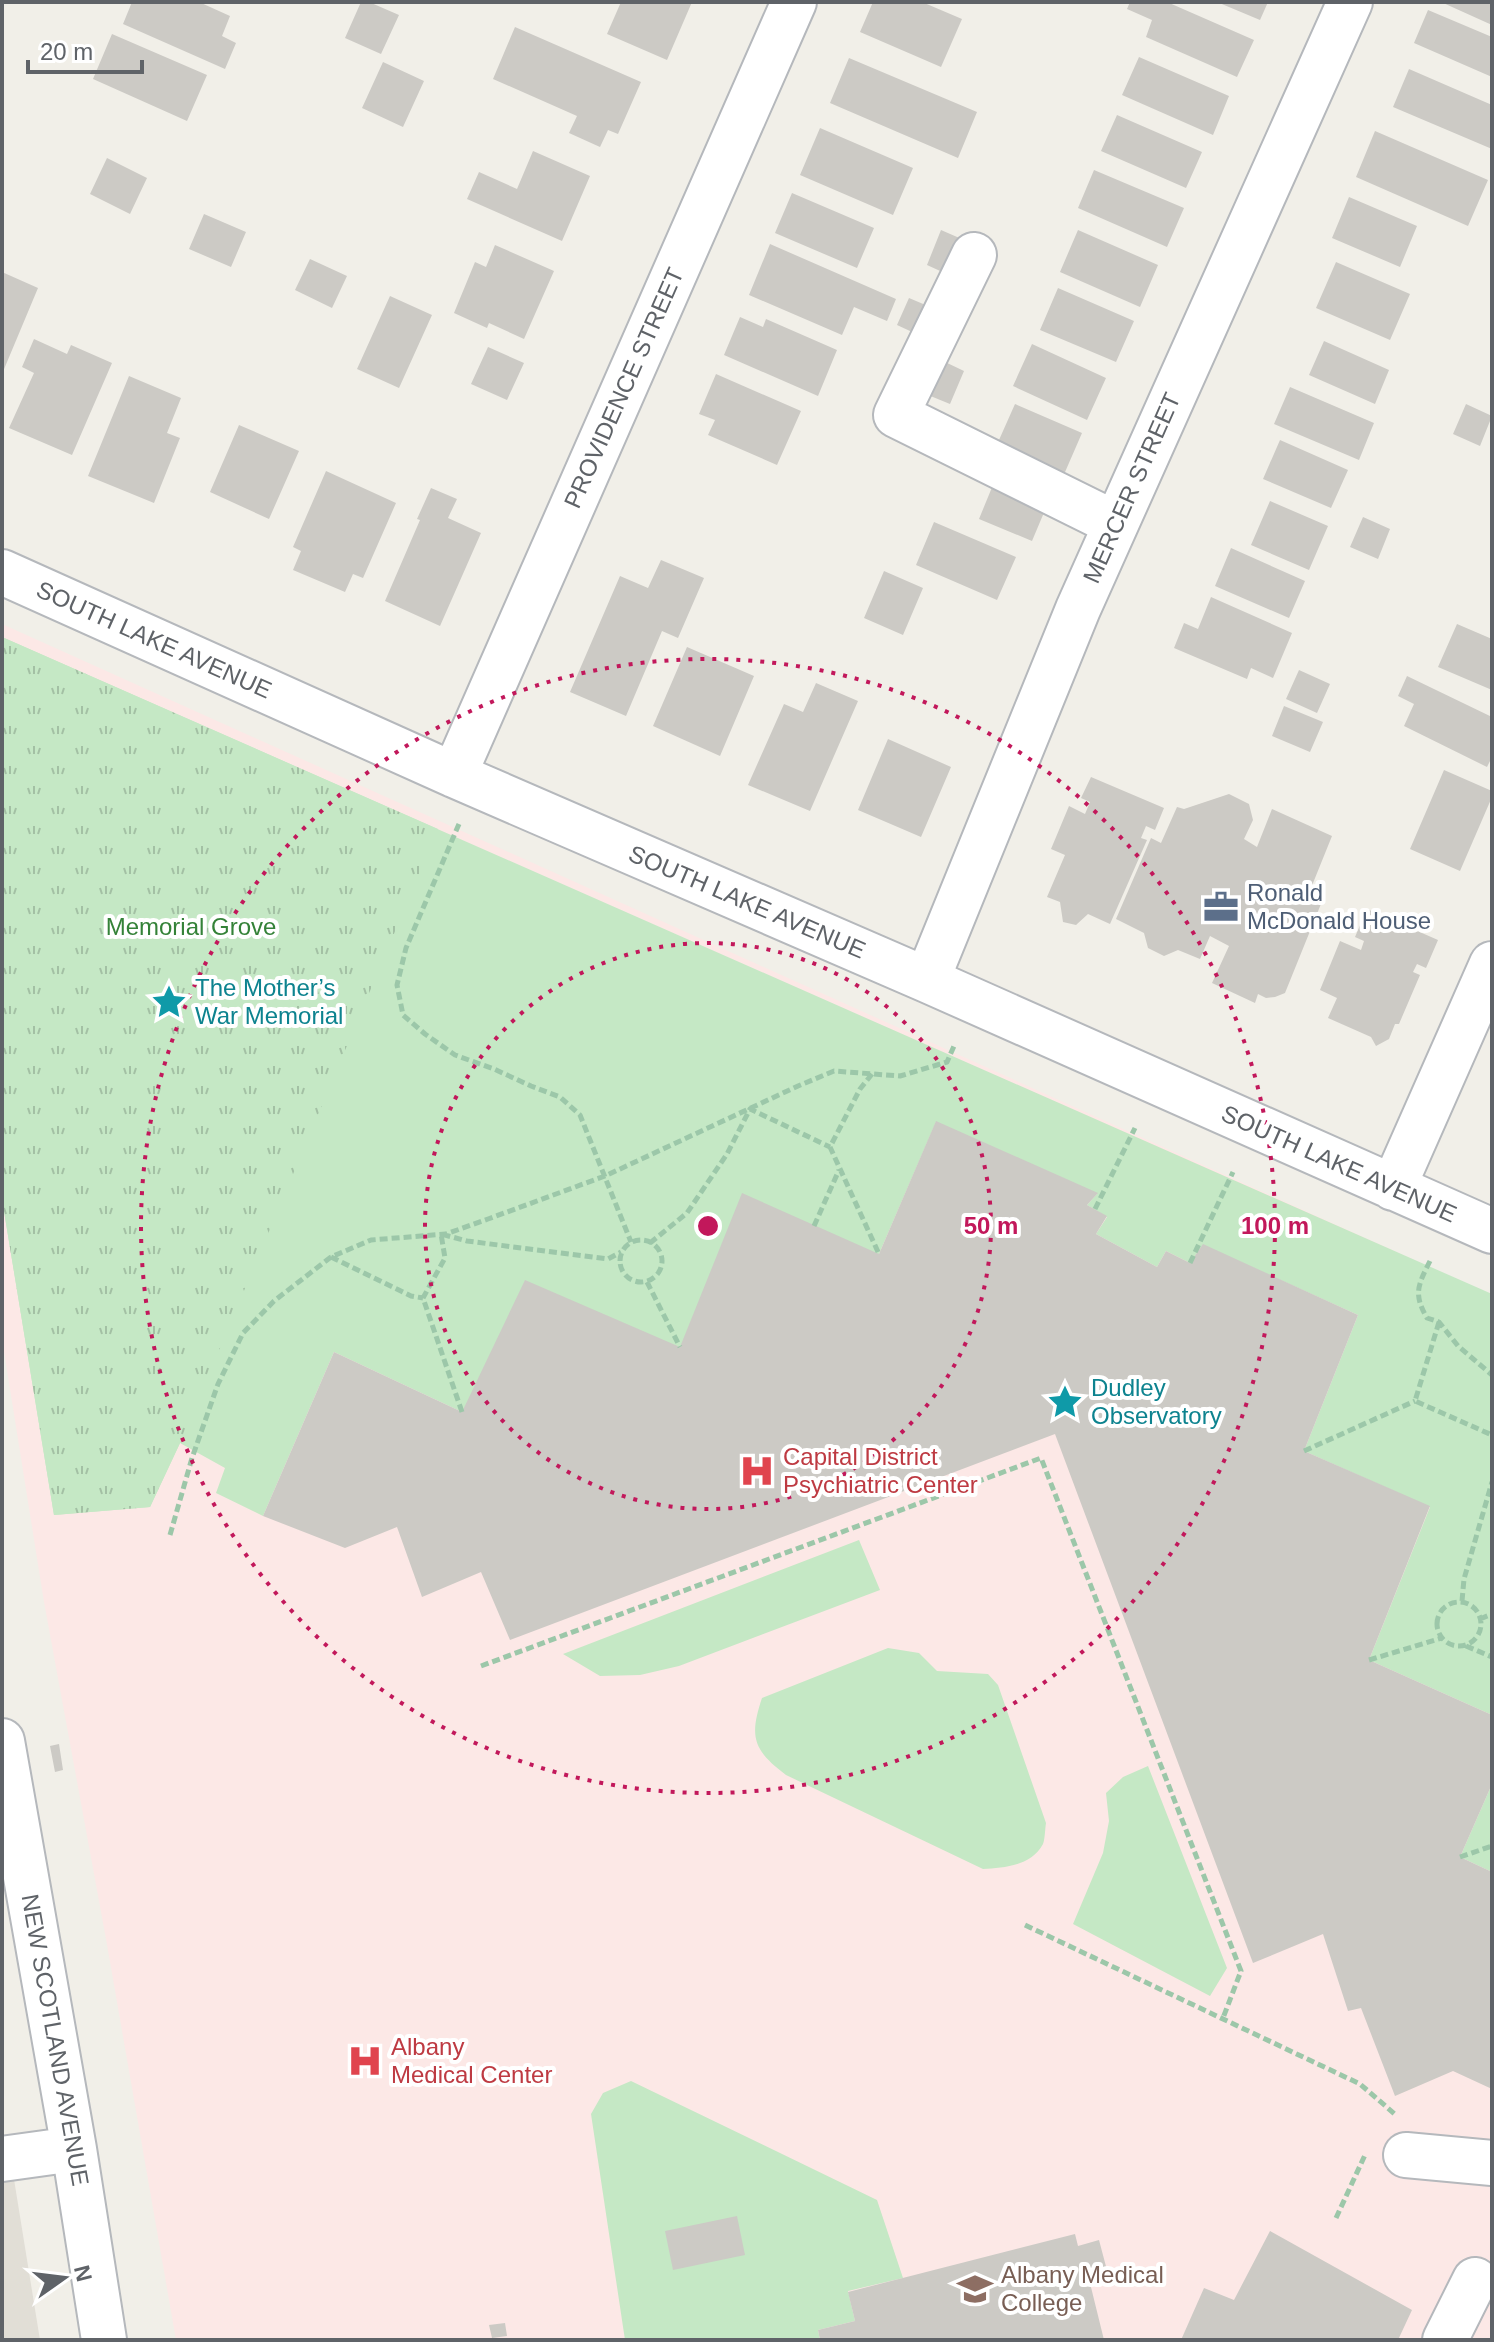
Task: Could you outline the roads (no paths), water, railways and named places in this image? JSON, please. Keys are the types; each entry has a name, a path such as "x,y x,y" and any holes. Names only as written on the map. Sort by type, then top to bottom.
{"street":[{"name":"PROVIDENCE STREET","path":"454,775 794,2"},
{"name":"MERCER STREET","path":"927,980 1078,609 1350,2"},
{"path":"974,255 896,415 1116,524"},
{"name":"SOUTH LAKE AVENUE","path":"2,572 454,775 927,980 1492,1231"},
{"path":"1393,1188 1492,964"},
{"name":"NEW SCOTLAND AVENUE","path":"2,1741 74,2149 104,2340"},
{"path":"1402,2136 1492,2163"},
{"path":"2,2159 74,2149"},
{"path":"1445,2340 1475,2280"}],"place":[{"name":"Ronald McDonald House","path":"1221,907"},
{"name":"The Mother’s War Memorial","path":"169,1002"},
{"name":"Dudley Observatory","path":"1065,1402"},
{"name":"Capital District Psychiatric Center","path":"757,1471"},
{"name":"Albany Medical Center","path":"365,2061"},
{"name":"Albany Medical College","path":"975,2289"}],"park label":[{"name":"Memorial Grove","path":"191,927"}]}
